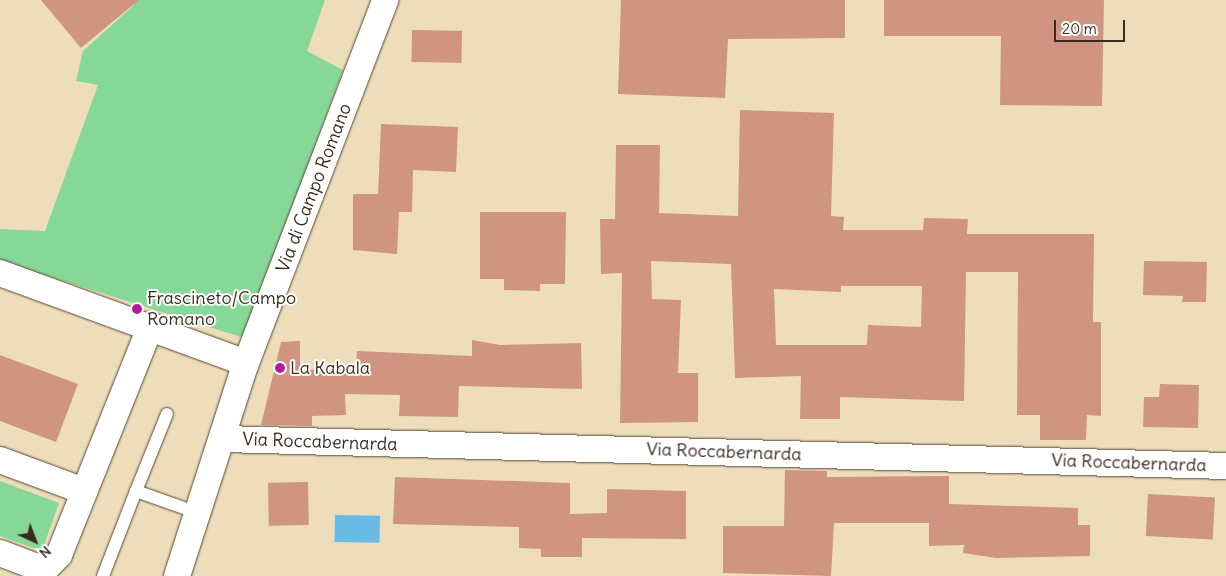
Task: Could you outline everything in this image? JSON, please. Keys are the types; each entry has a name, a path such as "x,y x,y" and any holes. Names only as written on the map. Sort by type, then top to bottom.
{"street":[{"name":"Via di Campo Romano","path":"178,576 246,363 385,0"},
{"path":"0,273 151,325 246,363"},
{"path":"0,553 36,567 48,566 58,555 151,325"},
{"name":"Via Roccabernarda","path":"223,439 1226,466"},
{"path":"0,460 84,491"}],"lane":[{"path":"103,576 167,414"},
{"path":"136,491 198,513"}],"green space":[{"path":"130,0 325,0 307,51 343,70 244,338 0,261 0,229 45,231 98,85 76,81 83,51 134,5"},
{"path":"0,481 59,503 42,551 0,536"}],"water":[{"path":"335,515 380,516 380,543 335,542"}],"building":[{"path":"41,0 139,0 81,48"},
{"path":"621,0 845,0 845,38 728,39 725,98 618,94"},
{"path":"884,0 1104,0 1102,106 1000,105 1001,36 884,36"},
{"path":"412,30 462,31 461,63 411,62"},
{"path":"740,110 834,113 831,216 844,217 843,230 923,230 924,218 968,219 967,234 1094,234 1093,322 1101,322 1101,416 1087,415 1086,440 1040,440 1040,415 1017,415 1018,272 966,272 964,401 840,397 840,419 800,419 801,376 735,378 731,264 651,261 652,299 681,300 678,373 698,373 698,422 620,423 622,273 601,274 600,219 615,219 616,145 660,145 659,213 738,216","holes":["841,286 922,286 921,327 868,325 867,345 776,345 774,289 841,292"]},
{"path":"381,124 458,127 456,172 413,170 412,212 399,212 397,254 353,250 353,194 378,194"},
{"path":"480,212 566,212 565,284 540,284 540,291 504,290 504,279 480,279"},
{"path":"1144,261 1207,262 1206,302 1182,302 1183,296 1143,295"},
{"path":"472,340 500,345 581,343 582,389 459,386 458,417 399,416 400,395 345,394 346,415 312,416 312,426 261,425 281,342 300,341 300,370 356,369 357,351 472,356"},
{"path":"0,355 78,384 56,442 0,421"},
{"path":"1160,384 1199,385 1198,428 1143,427 1144,397 1159,397"},
{"path":"785,470 827,471 827,477 949,476 949,504 1078,508 1078,525 1090,525 1090,556 996,558 963,553 964,545 929,546 929,523 834,523 831,576 723,573 723,526 784,526"},
{"path":"395,477 570,483 570,514 607,513 607,489 686,491 686,539 582,538 582,557 541,557 541,549 519,548 519,527 393,524"},
{"path":"308,482 309,525 269,526 268,483"},
{"path":"1148,494 1215,498 1213,539 1146,536"}],"place":[{"name":"Frascineto/Campo Romano","path":"137,309"},
{"name":"La Kabala","path":"280,368"}]}
